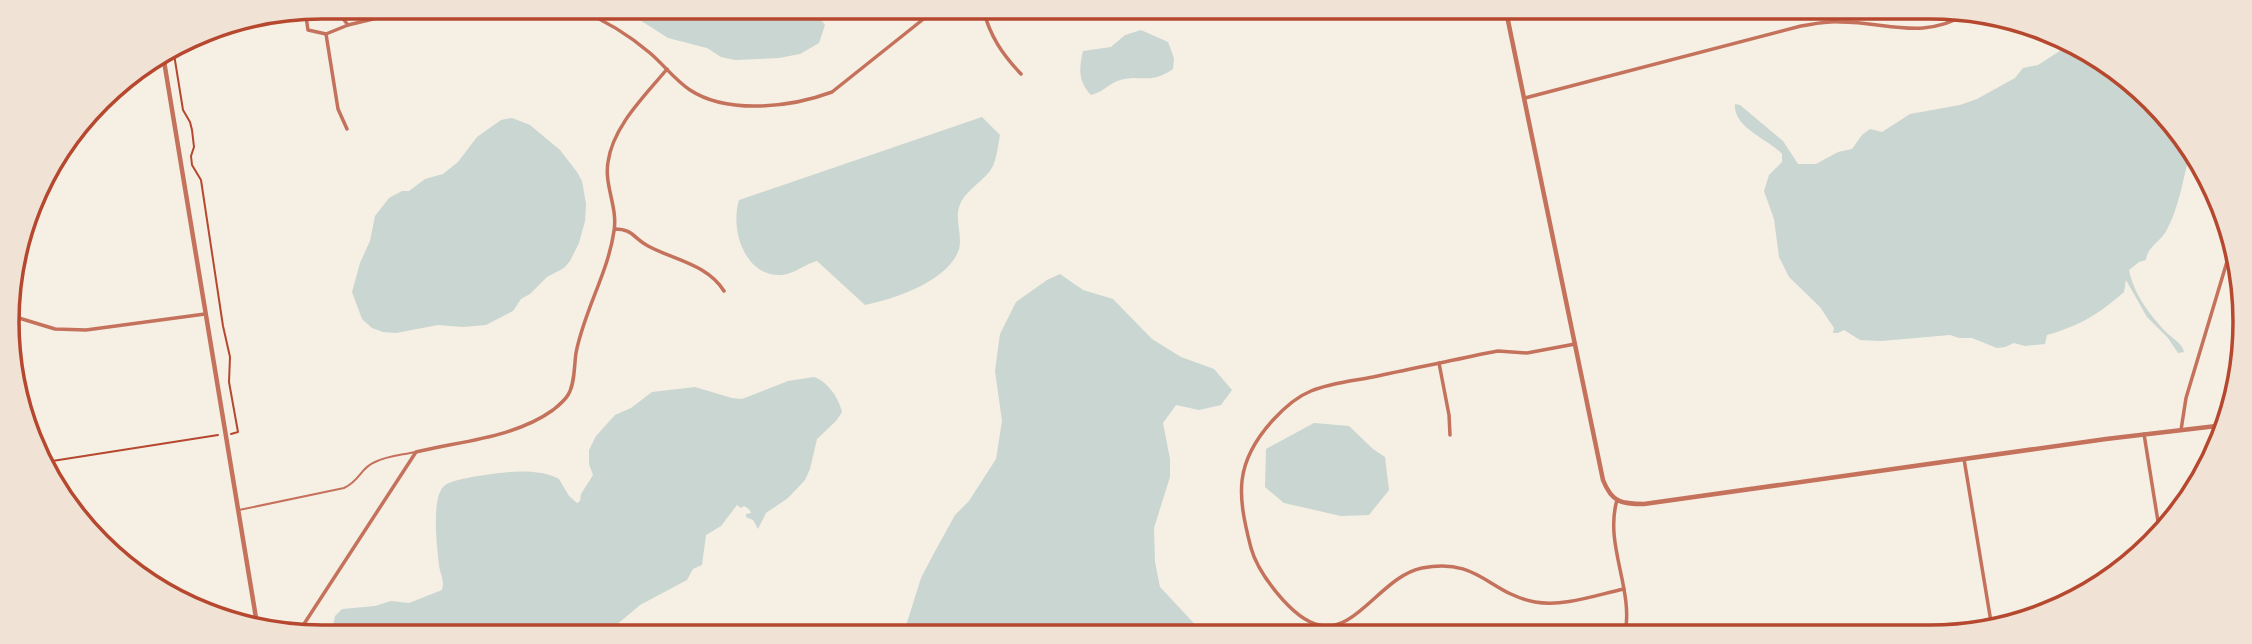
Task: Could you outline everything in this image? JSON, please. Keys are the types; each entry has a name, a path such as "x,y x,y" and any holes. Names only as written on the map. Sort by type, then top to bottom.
{"street":[{"path":"343,19 348,25"},
{"path":"306,20 308,30 326,34 373,19"},
{"path":"597,19 623,33 650,53 693,92 718,101 743,105 777,105 813,99 832,92 924,19"},
{"path":"986,19 1003,56 1021,74"},
{"path":"1508,19 1603,481 1608,492 1617,500 1626,504 1644,504 2214,426"},
{"path":"1524,98 1801,26 1838,21 1902,30 1930,28 1956,21"},
{"path":"326,34 338,109 347,129"},
{"path":"164,64 256,617"},
{"path":"304,624 416,452 511,431 537,420 569,394 580,335 600,282 614,229 615,212 607,182 608,162 622,127 667,69"},
{"path":"614,229 626,229 646,245 707,273 717,280 724,290"},
{"path":"2181,430 2186,398 2227,262"},
{"path":"19,318 55,329 86,330 205,314"},
{"path":"1320,625 1309,622 1298,614 1268,582 1253,555 1243,504 1242,474 1254,443 1281,412 1296,399 1327,386 1498,351 1527,353 1575,344"},
{"path":"1439,363 1450,435"},
{"path":"2144,435 2158,522"},
{"path":"1964,459 1990,619"},
{"path":"1617,500 1613,527 1624,589 1626,625"},
{"path":"1329,625 1346,622 1398,577 1416,569 1433,566 1469,570 1509,593 1536,602 1567,601 1624,589"}],"lane":[{"path":"238,510 344,488 356,482 361,472 375,462 416,452"}],"path":[{"path":"175,58 183,110 192,130 194,147 191,165 201,180 229,356 229,382 238,432"},
{"path":"53,461 215,436"}],"shaded area":[{"path":"638,19 820,19 825,25 819,43 800,54 779,58 735,60 721,57 707,48 668,38"},
{"path":"1141,30 1168,42 1174,58 1173,69 1158,77 1120,80 1091,95 1081,75 1083,51 1111,47 1125,35"},
{"path":"2062,49 2098,70 2130,94 2158,122 2188,164 2178,202 2165,233 2148,252 2146,260 2129,270 2143,304 2166,332 2180,344 2184,352 2178,353 2168,338 2147,317 2126,280 2124,292 2115,300 2079,323 2047,335 2045,344 2025,346 2014,343 1997,348 1972,338 1950,335 1881,341 1860,340 1844,330 1833,333 1834,328 1820,307 1789,277 1779,257 1774,219 1764,191 1769,175 1782,162 1782,154 1740,120 1735,104 1740,105 1783,141 1798,164 1816,164 1838,152 1852,149 1870,129 1882,132 1910,114 1960,105 1977,99 2015,78 2023,68 2038,65"},
{"path":"982,117 1000,135 994,162 986,176 961,202 958,214 959,249 953,260 933,279 905,293 865,305 817,261 782,275 769,274 749,260 739,237 739,200"},
{"path":"512,118 530,125 560,150 582,181 586,204 585,221 579,243 570,261 521,299 513,311 486,325 438,325 396,333 372,328 362,319 352,292 360,263 370,241 375,216 389,198 402,191 409,191 425,179 443,174 458,162 477,137 501,120"},
{"path":"1060,274 1083,290 1113,299 1152,339 1181,357 1214,369 1232,390 1221,405 1199,410 1176,405 1163,423 1170,459 1170,477 1154,528 1155,562 1160,587 1196,625 906,625 921,578 933,555 955,515 969,501 996,459 1002,421 995,371 1000,334 1016,302"},
{"path":"814,377 823,382 832,391 842,412 817,439 805,480 788,498 766,513 758,529 753,520 746,517 746,514 751,513 749,509 737,505 721,526 706,535 702,565 693,569 687,580 640,605 616,625 333,625 335,616 342,609 375,606 391,601 409,603 442,590 436,512 437,501 444,486 466,478 499,473 535,472 559,479 569,496 577,503 593,475 589,464 589,450 596,436 615,415 631,408 652,392 695,387 742,399 788,381"},
{"path":"1314,423 1349,426 1385,457 1389,490 1369,515 1341,516 1284,503 1265,487 1266,449"}]}
